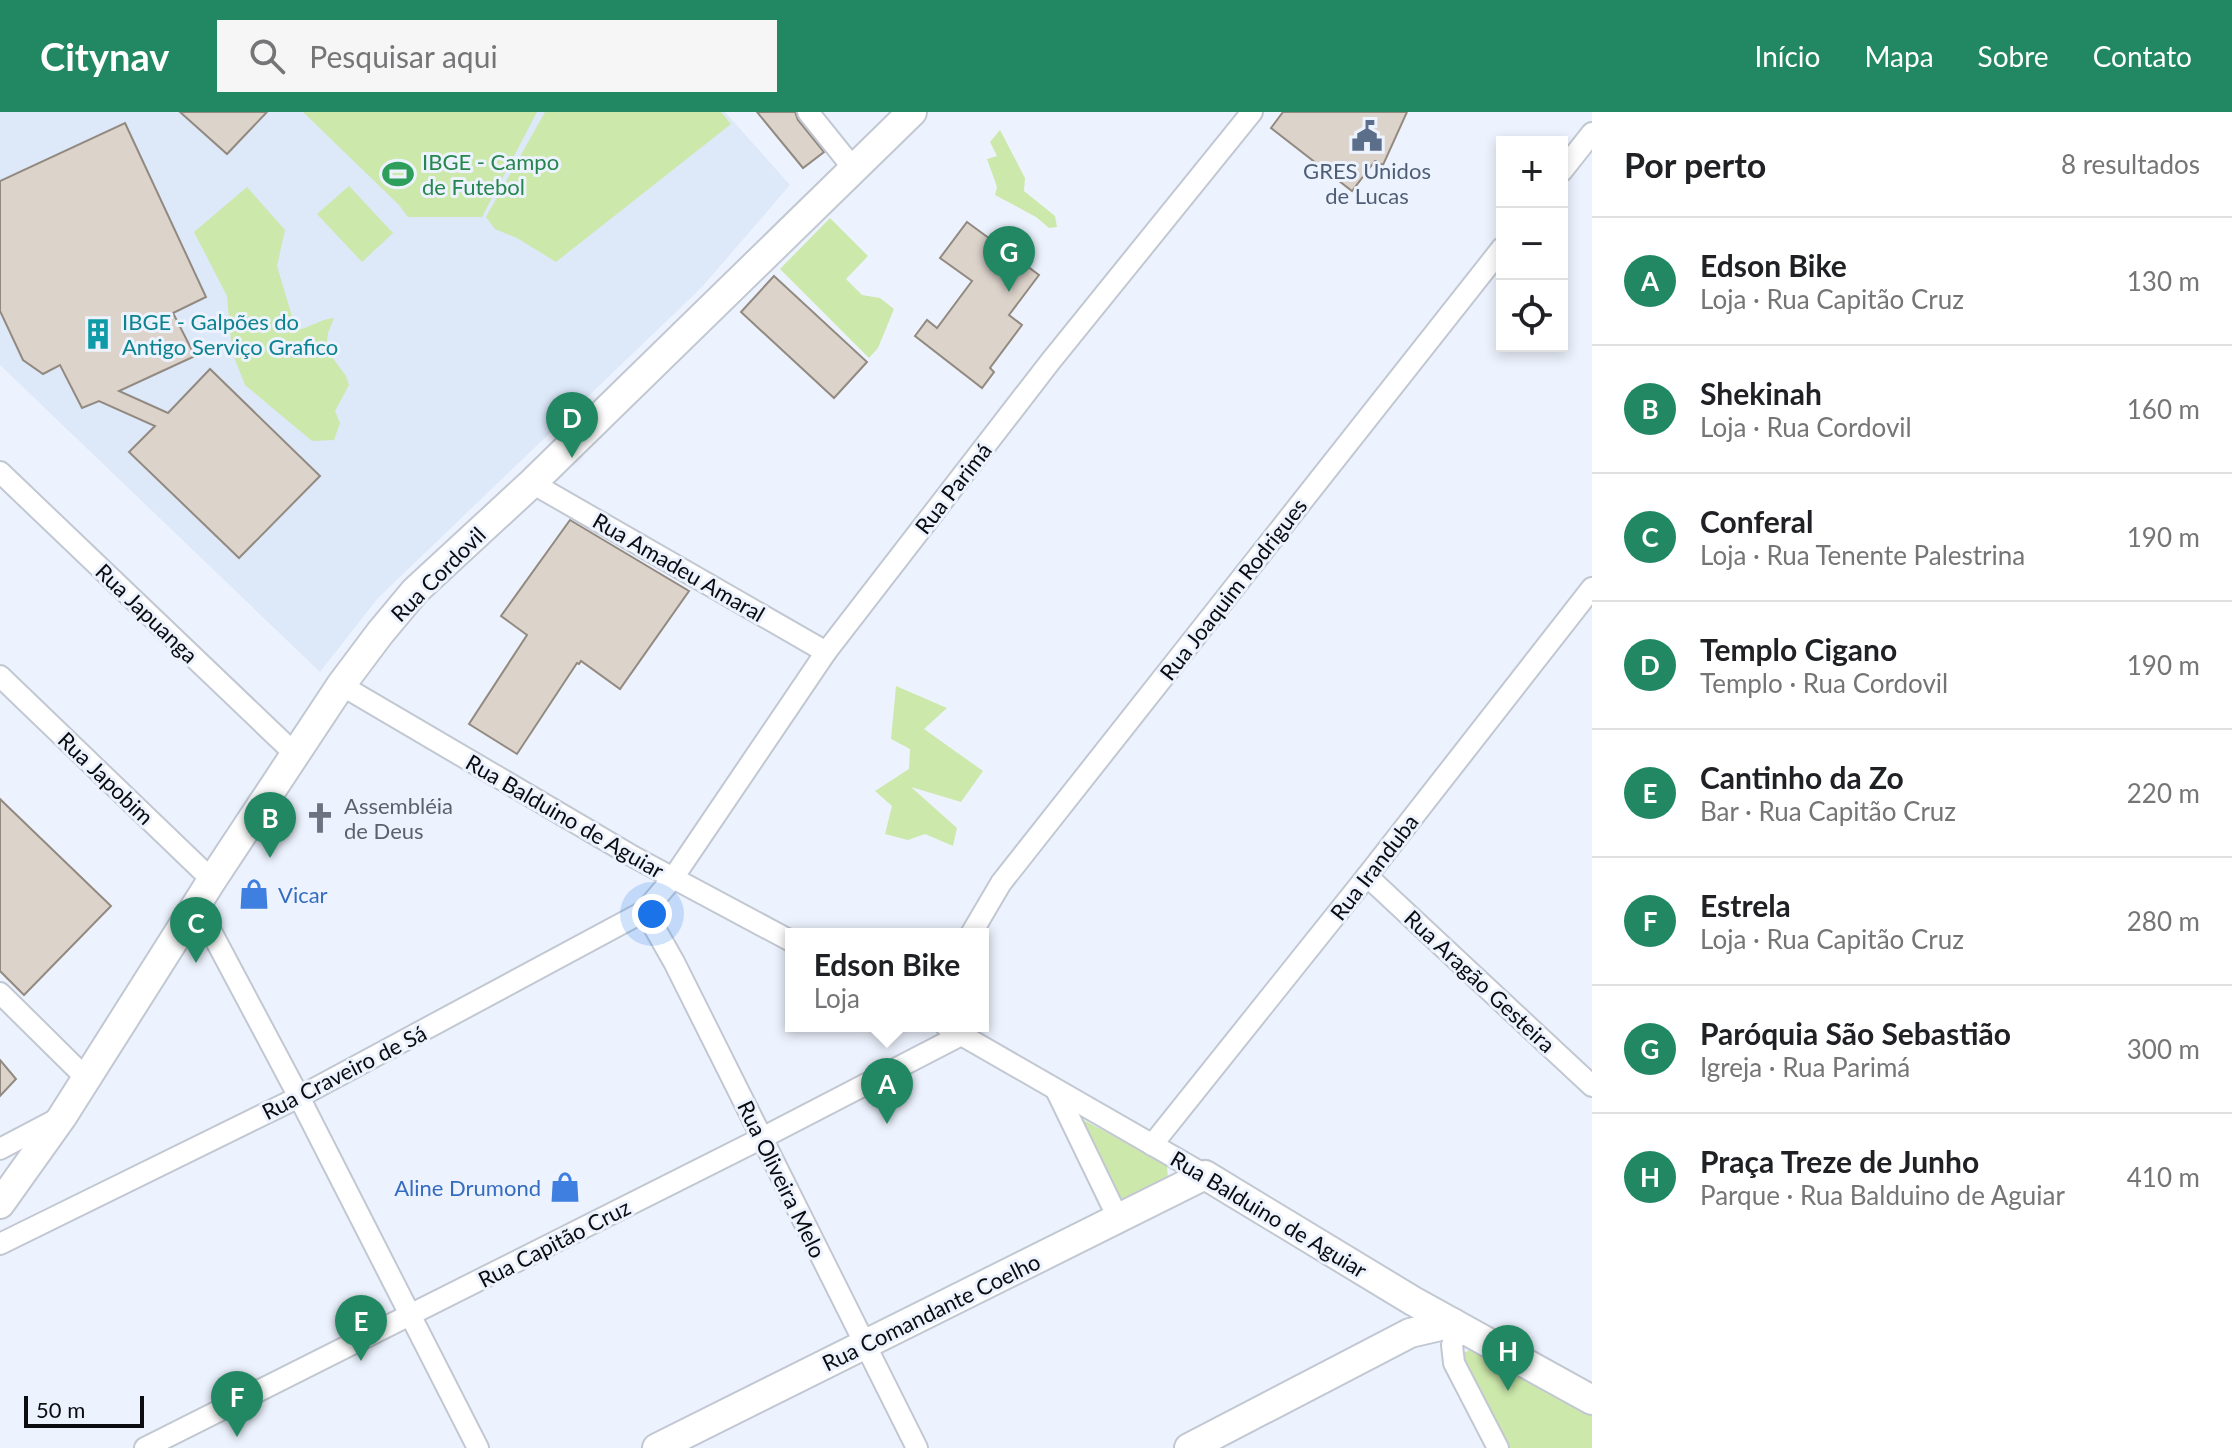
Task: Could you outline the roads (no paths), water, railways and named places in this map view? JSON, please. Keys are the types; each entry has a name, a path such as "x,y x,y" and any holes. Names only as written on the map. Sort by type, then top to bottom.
{"main road":[{"name":"Rua Cordovil","path":"0,1204 62,1117 212,880 341,685 415,591 532,483 912,112"},
{"name":"Rua Comandante Coelho","path":"657,1448 1205,1175"},
{"name":"Rua Balduino de Aguiar","path":"1205,1175 1413,1301 1455,1334 1592,1400"},
{"path":"1413,1301 1413,1332"},
{"path":"1189,1448 1413,1332 1455,1334"}],"street":[{"path":"808,112 853,168"},
{"name":"Rua Parimá","path":"673,878 826,652 1050,362 1252,112"},
{"path":"1568,163 1592,133"},
{"name":"Rua Joaquim Rodrigues","path":"975,928 1001,883 1496,256"},
{"name":"Rua Japuanga","path":"0,472 295,754"},
{"name":"Rua Amadeu Amaral","path":"532,483 826,652"},
{"name":"Rua Iranduba","path":"1152,1145 1592,588"},
{"name":"Rua Japobim","path":"0,676 212,880"},
{"name":"Rua Balduino de Aguiar","path":"341,685 673,878 785,938"},
{"name":"Rua Aragão Gesteira","path":"1367,876 1592,1086"},
{"name":"Rua Craveiro de Sá","path":"0,1244 299,1097 645,911 673,878"},
{"path":"197,905 478,1448"},
{"name":"Rua Oliveira Melo","path":"645,911 674,962 917,1448"},
{"path":"0,993 85,1077"},
{"name":"Rua Capitão Cruz","path":"145,1448 762,1138 950,1032"},
{"name":"Rua Balduino de Aguiar","path":"957,1032 1205,1175"},
{"path":"1057,1092 1118,1218"},
{"path":"0,1149 62,1117"},
{"path":"1455,1334 1454,1363 1498,1448"}],"place":[{"name":"GRES Unidos de Lucas","path":"1367,136"},
{"name":"IBGE - Campo de Futebol","path":"398,174"},
{"name":"Paróquia São Sebastião","path":"1009,292"},
{"name":"IBGE - Galpões do Antigo Serviço Grafico","path":"98,334"},
{"name":"Templo Cigano","path":"572,458"},
{"name":"Assembléia de Deus","path":"320,818"},
{"name":"Shekinah","path":"270,858"},
{"name":"Vicar","path":"254,894"},
{"name":"Conferal","path":"196,963"},
{"name":"Edson Bike","path":"887,1124"},
{"name":"Aline Drumond","path":"565,1187"},
{"name":"Cantinho da Zo","path":"361,1361"},
{"name":"Praça Treze de Junho","path":"1508,1391"},
{"name":"Estrela","path":"237,1437"}]}
